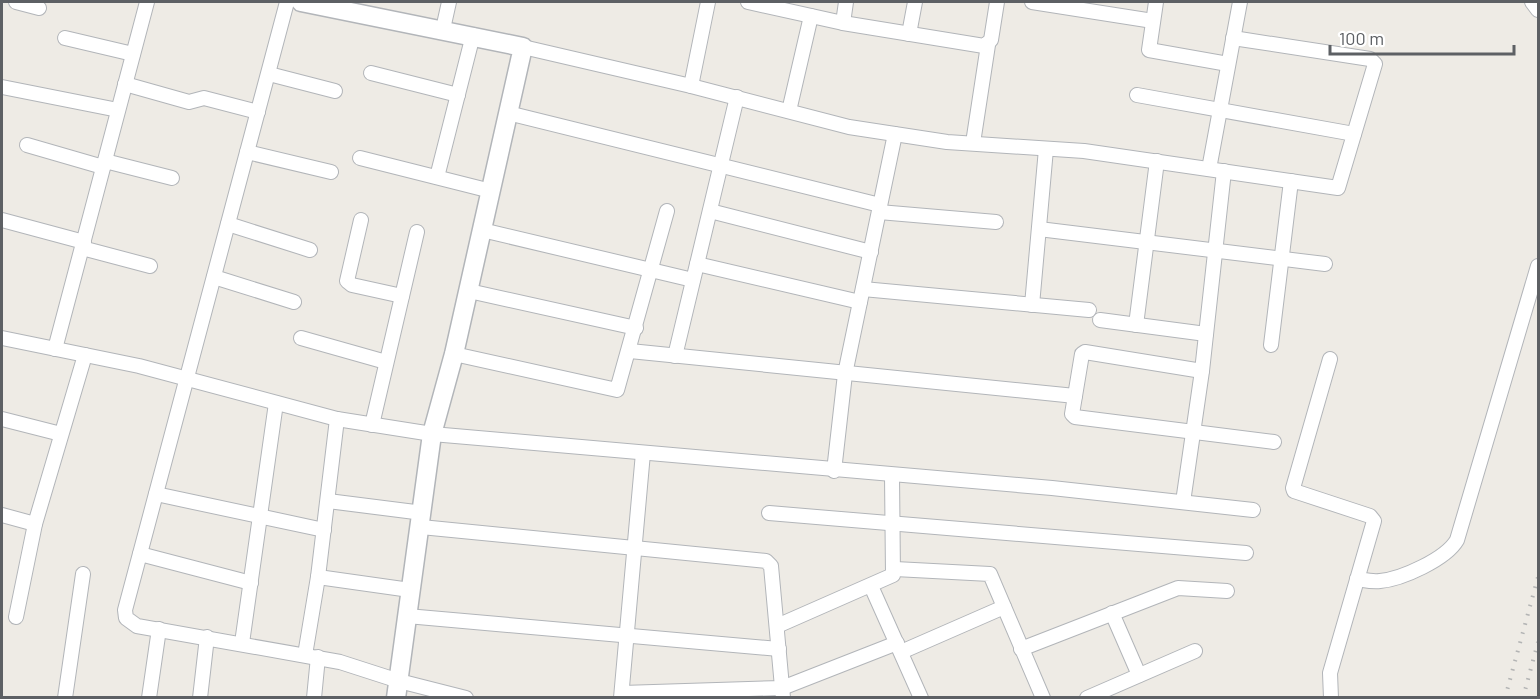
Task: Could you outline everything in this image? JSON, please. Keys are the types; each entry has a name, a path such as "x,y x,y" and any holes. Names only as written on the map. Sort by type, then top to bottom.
{"street":[{"path":"16,2 39,8"},
{"path":"55,349 147,2"},
{"path":"287,2 125,610 126,618 137,626 312,656 397,689 466,698"},
{"path":"301,2 473,35 692,86 849,127 973,143 1157,161 1338,188 1374,70 1372,61 1233,38"},
{"path":"443,29 449,2"},
{"path":"692,86 708,2"},
{"path":"748,2 843,23 988,45"},
{"path":"843,23 846,2"},
{"path":"909,34 915,2"},
{"path":"973,143 997,2"},
{"path":"1032,2 1153,21"},
{"path":"1156,2 1149,50 1228,64"},
{"path":"1209,168 1240,2"},
{"path":"1532,2 1539,10"},
{"path":"789,111 811,16"},
{"path":"437,177 473,35"},
{"path":"65,38 133,54"},
{"path":"397,689 432,434 469,291 523,47"},
{"path":"371,73 458,95"},
{"path":"269,74 334,91"},
{"path":"125,84 189,102 204,98 258,112"},
{"path":"2,87 118,111"},
{"path":"1137,95 1354,134"},
{"path":"675,356 737,98"},
{"path":"508,114 721,164 880,209 996,222"},
{"path":"834,471 845,374 895,134"},
{"path":"27,145 172,178"},
{"path":"1032,305 1046,149"},
{"path":"247,152 331,172"},
{"path":"360,158 491,191"},
{"path":"1136,325 1157,161"},
{"path":"1183,502 1202,371 1224,171"},
{"path":"1271,345 1291,181"},
{"path":"454,354 613,391 620,386 667,211"},
{"path":"710,211 871,252"},
{"path":"2,220 150,266"},
{"path":"361,220 347,281 352,285 402,296"},
{"path":"228,224 310,250"},
{"path":"1039,229 1325,264"},
{"path":"482,230 693,279"},
{"path":"372,425 417,232"},
{"path":"697,264 861,296 1089,310"},
{"path":"1357,579 1377,582 1393,579 1448,551 1457,540 1539,266"},
{"path":"214,277 294,302"},
{"path":"469,291 636,328"},
{"path":"1100,320 1206,334"},
{"path":"2,338 186,379 337,419 432,434 1253,510"},
{"path":"301,338 387,362"},
{"path":"630,351 1075,396"},
{"path":"1202,371 1085,352 1082,354 1072,414 1075,417 1274,442"},
{"path":"16,617 35,524 85,355"},
{"path":"1330,359 1293,488 1294,491 1373,518 1373,525 1330,673 1330,698"},
{"path":"242,643 276,403"},
{"path":"2,419 61,434"},
{"path":"314,698 312,656 318,577 337,419"},
{"path":"643,453 622,695 782,693 1004,607"},
{"path":"777,627 893,575 895,569 892,475"},
{"path":"156,494 324,530"},
{"path":"328,501 422,520 770,563 782,693"},
{"path":"770,513 1245,553"},
{"path":"2,515 35,524"},
{"path":"140,554 251,582"},
{"path":"895,569 985,572 992,576 1043,698"},
{"path":"65,698 83,574"},
{"path":"318,577 410,590"},
{"path":"871,586 921,698"},
{"path":"1021,649 1178,588 1227,591"},
{"path":"1112,613 1139,675"},
{"path":"407,616 779,649"},
{"path":"149,698 159,629"},
{"path":"200,698 207,637"},
{"path":"1087,698 1119,691 1139,675 1195,651"}],"railway":[{"path":"1505,698 1538,577"},
{"path":"1523,698 1538,642"}]}
